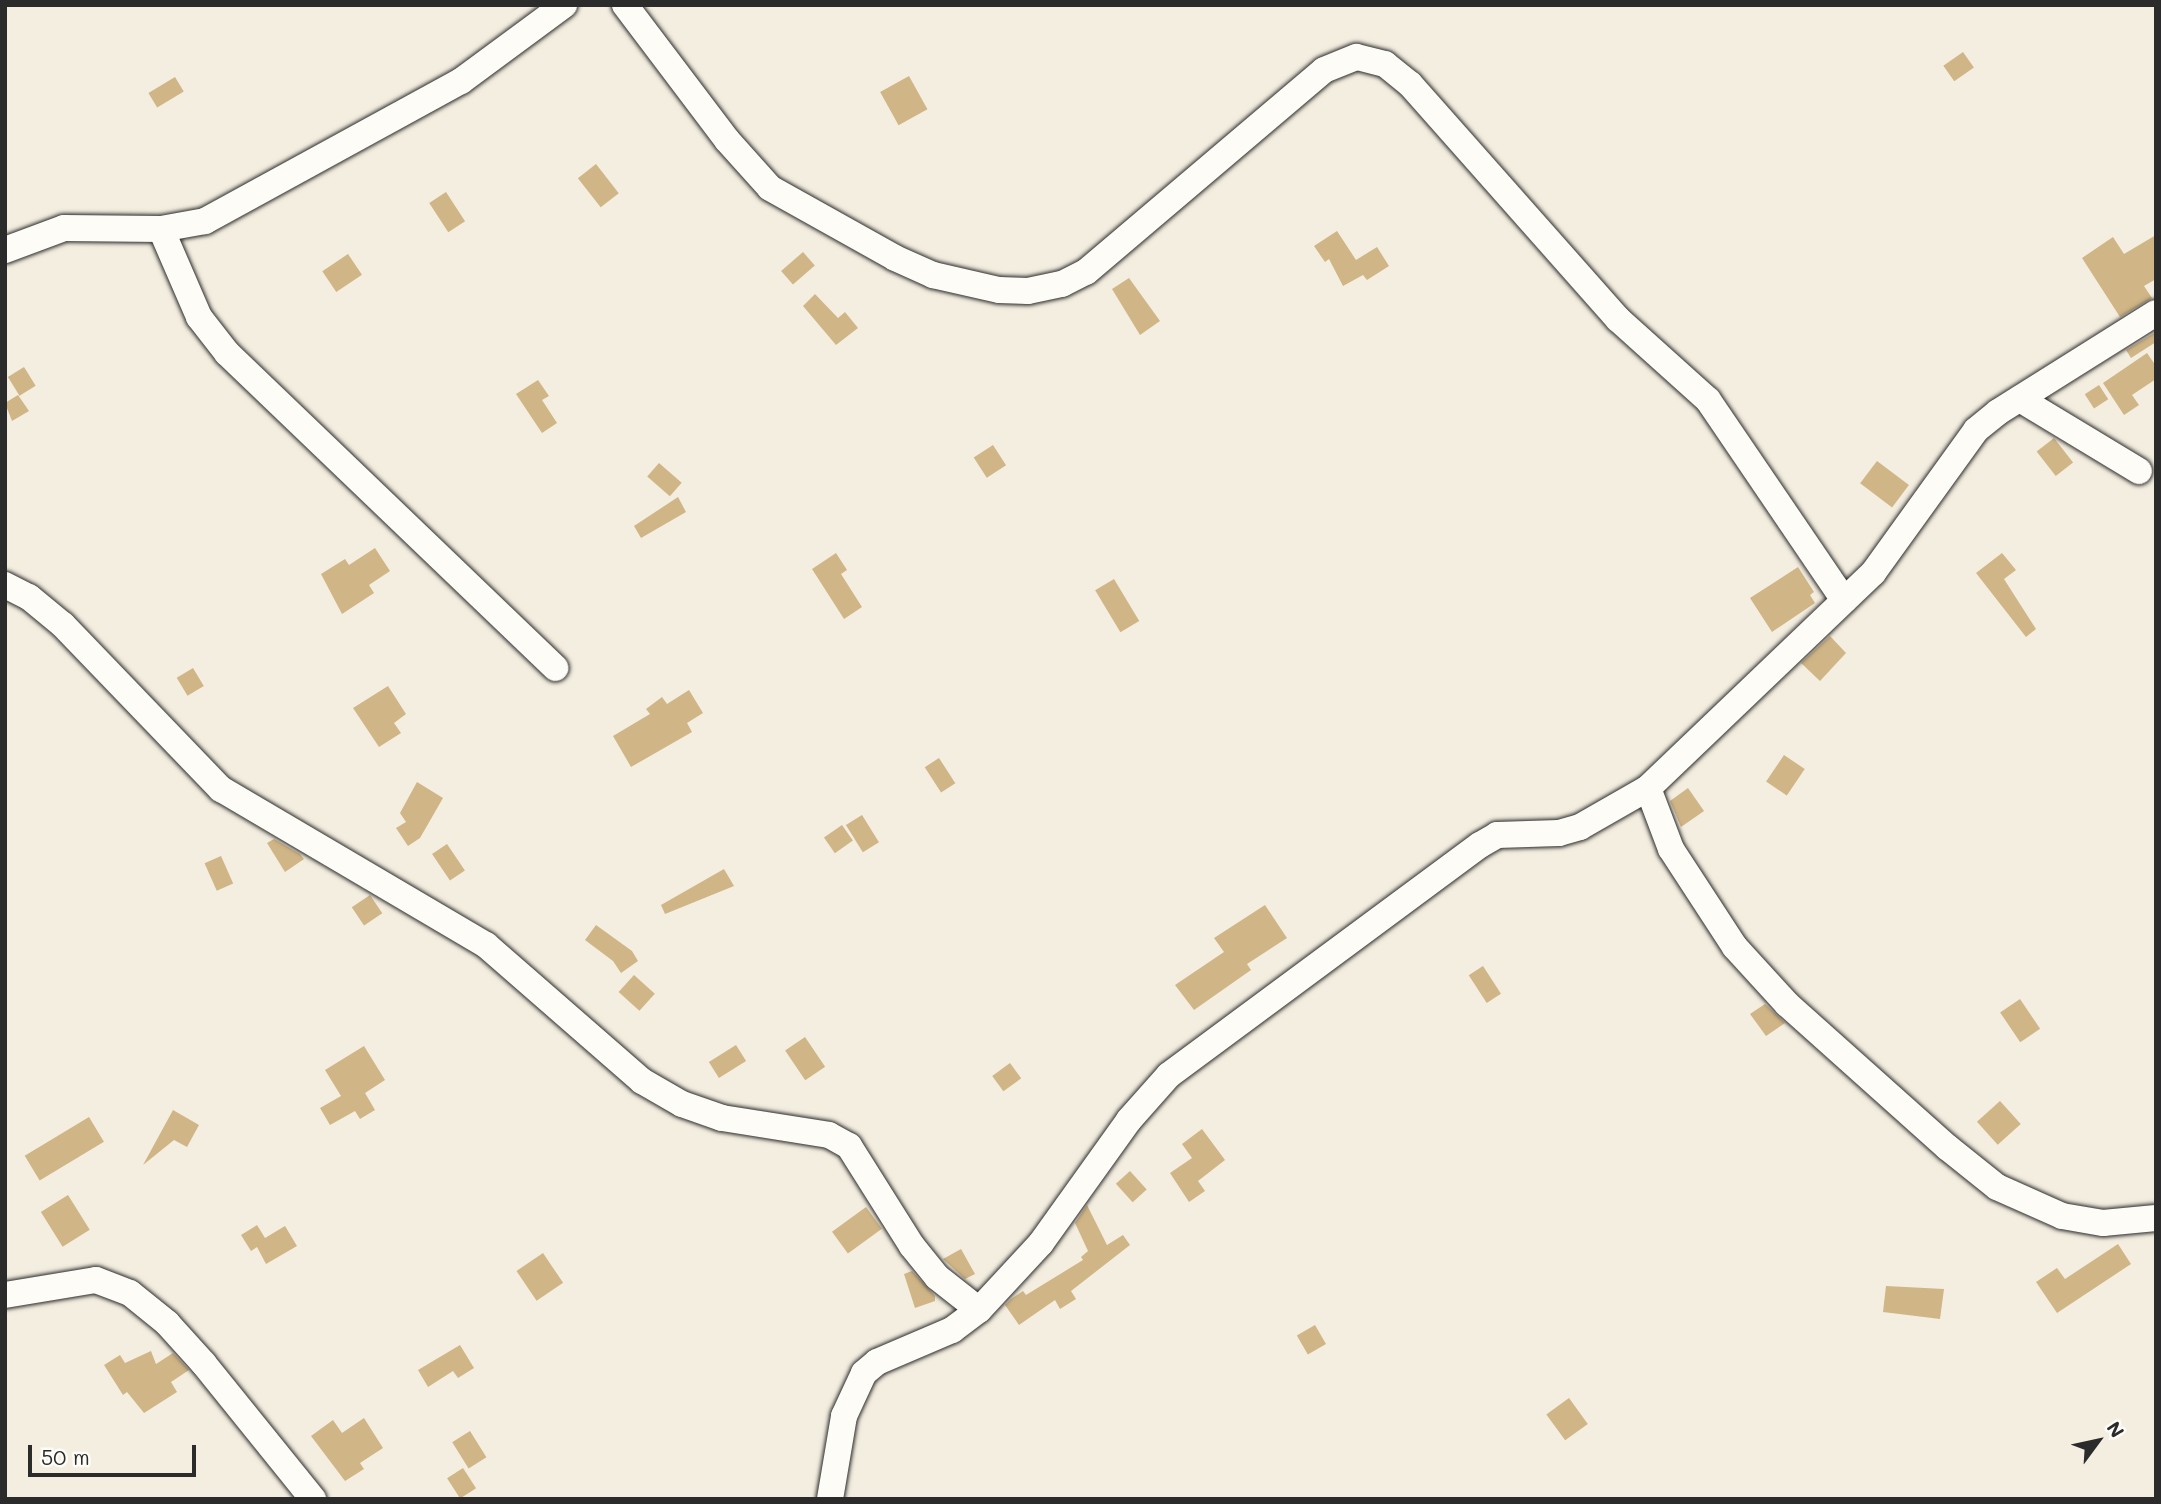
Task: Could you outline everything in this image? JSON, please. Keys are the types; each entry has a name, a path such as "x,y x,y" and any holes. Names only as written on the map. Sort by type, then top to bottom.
{"street":[{"path":"5,250 64,228 185,227 235,208 461,81 564,5"},
{"path":"625,5 727,140 770,188 816,218 933,275 999,290 1028,291 1062,284 1087,272 1324,71 1357,57 1384,64 1410,84 1618,320 1708,400 1844,600"},
{"path":"161,229 199,317 227,353 555,668"},
{"path":"830,1499 844,1416 864,1373 877,1362 952,1330 979,1310 1041,1243 1142,1104 1186,1061 1480,845 1497,835 1559,833 1580,827 1648,788 1885,558 1976,430 2156,313"},
{"path":"2020,399 2139,471"},
{"path":"5,585 30,597 63,625 221,789 486,945 642,1081 682,1104 722,1118 829,1135 849,1146 888,1214 912,1246 937,1277 979,1310"},
{"path":"1648,788 1671,849 1735,947 1787,1004 1956,1155 1997,1186 2062,1216 2103,1223 2156,1218"},
{"path":"5,1295 96,1280 130,1293 176,1333 313,1499"}],"building":[{"path":"1963,52 1974,68 1954,81 1943,66"},
{"path":"909,76 927,109 899,125 880,92"},
{"path":"175,77 184,92 157,108 148,93"},
{"path":"596,164 619,193 601,207 578,178"},
{"path":"446,192 465,221 448,232 429,203"},
{"path":"1337,231 1356,260 1377,247 1389,266 1367,280 1363,275 1343,286 1329,259 1325,262 1314,246"},
{"path":"2156,235 2156,279 2144,286 2152,298 2120,317 2082,258 2113,237 2124,254"},
{"path":"803,252 815,266 793,285 781,271"},
{"path":"348,254 362,275 336,292 322,271"},
{"path":"1129,278 1160,321 1140,335 1112,289"},
{"path":"815,294 838,318 845,312 858,328 836,345 803,306"},
{"path":"2156,332 2156,342 2131,358 2126,350"},
{"path":"2147,353 2156,366 2156,379 2132,395 2139,405 2124,415 2103,383"},
{"path":"24,367 36,386 20,396 8,377"},
{"path":"538,380 549,396 542,400 557,423 542,433 516,394"},
{"path":"2099,385 2108,399 2094,409 2085,394"},
{"path":"18,395 29,411 12,421 5,403"},
{"path":"2054,438 2073,462 2056,476 2037,452"},
{"path":"993,445 1006,465 987,478 974,458"},
{"path":"1877,461 1909,485 1892,507 1860,483"},
{"path":"659,463 682,483 670,496 647,477"},
{"path":"678,497 686,512 641,538 634,526"},
{"path":"375,548 390,571 369,585 374,593 342,614 321,574 345,559 349,565"},
{"path":"836,553 847,570 841,574 862,607 844,619 812,569"},
{"path":"2002,553 2016,570 2004,579 2036,629 2026,637 1976,573"},
{"path":"1798,567 1814,592 1810,595 1815,603 1772,632 1750,598"},
{"path":"1114,579 1139,621 1120,632 1095,590"},
{"path":"1830,636 1846,653 1820,681 1801,663"},
{"path":"193,668 204,686 188,696 177,678"},
{"path":"388,686 406,714 394,723 401,733 379,747 353,708"},
{"path":"689,690 703,713 687,723 692,732 631,767 613,736 650,714 646,709 662,697 667,704"},
{"path":"1784,755 1805,769 1787,796 1766,782"},
{"path":"939,758 955,783 941,792 925,767"},
{"path":"417,782 443,798 420,838 408,846 396,828 406,822 400,813"},
{"path":"1688,788 1704,811 1681,827 1670,801"},
{"path":"862,815 879,842 863,852 846,825"},
{"path":"842,825 853,841 835,853 824,838"},
{"path":"274,839 304,859 285,872 267,843"},
{"path":"447,844 465,871 450,881 432,854"},
{"path":"221,856 233,883 217,891 205,863"},
{"path":"724,869 734,886 665,914 661,905"},
{"path":"370,895 382,913 364,926 352,907"},
{"path":"1265,905 1287,938 1247,964 1251,970 1194,1010 1175,985 1224,952 1214,938"},
{"path":"596,925 632,951 638,961 621,973 613,961 585,940"},
{"path":"1483,966 1501,994 1487,1003 1469,975"},
{"path":"634,975 655,994 639,1011 619,992"},
{"path":"2020,999 2040,1029 2020,1042 2000,1012"},
{"path":"1765,1004 1785,1023 1766,1036 1750,1014"},
{"path":"805,1037 825,1067 805,1080 785,1050"},
{"path":"736,1045 746,1061 719,1078 709,1062"},
{"path":"364,1046 385,1080 365,1093 375,1110 360,1119 355,1111 330,1125 320,1108 341,1096 325,1070"},
{"path":"1010,1063 1021,1078 1003,1091 992,1076"},
{"path":"2000,1101 2021,1124 1998,1145 1977,1122"},
{"path":"173,1110 199,1125 187,1147 174,1140 143,1165"},
{"path":"89,1117 104,1142 40,1180 25,1156"},
{"path":"1202,1129 1225,1160 1198,1181 1205,1191 1189,1202 1170,1173 1192,1158 1182,1144"},
{"path":"1130,1171 1147,1190 1133,1202 1116,1184"},
{"path":"68,1195 90,1230 63,1247 41,1212"},
{"path":"1087,1205 1107,1245 1123,1235 1130,1245 1071,1291 1076,1299 1060,1309 1055,1300 1019,1325 1005,1305 1023,1291 1026,1295 1083,1260 1081,1257 1088,1251 1075,1223"},
{"path":"866,1207 882,1229 848,1254 832,1232"},
{"path":"257,1225 265,1238 285,1226 297,1246 266,1264 257,1247 251,1251 241,1235"},
{"path":"2118,1244 2131,1264 2057,1313 2036,1282 2057,1268 2065,1279"},
{"path":"961,1249 975,1274 965,1279 943,1259"},
{"path":"543,1253 563,1283 537,1301 516,1271"},
{"path":"912,1271 935,1296 935,1301 915,1308 904,1274"},
{"path":"1886,1286 1944,1289 1940,1319 1883,1312"},
{"path":"1315,1325 1326,1344 1308,1355 1297,1336"},
{"path":"460,1345 474,1368 458,1378 453,1371 428,1387 418,1370"},
{"path":"151,1351 156,1364 173,1353 189,1370 171,1382 177,1392 144,1413 127,1392 123,1395 104,1365 120,1355 125,1363"},
{"path":"1569,1398 1588,1424 1565,1440 1546,1414"},
{"path":"364,1418 383,1448 360,1463 364,1469 345,1481 311,1436 333,1420 342,1433"},
{"path":"470,1431 486,1457 469,1468 452,1442"},
{"path":"463,1468 476,1488 460,1498 447,1478"}]}
